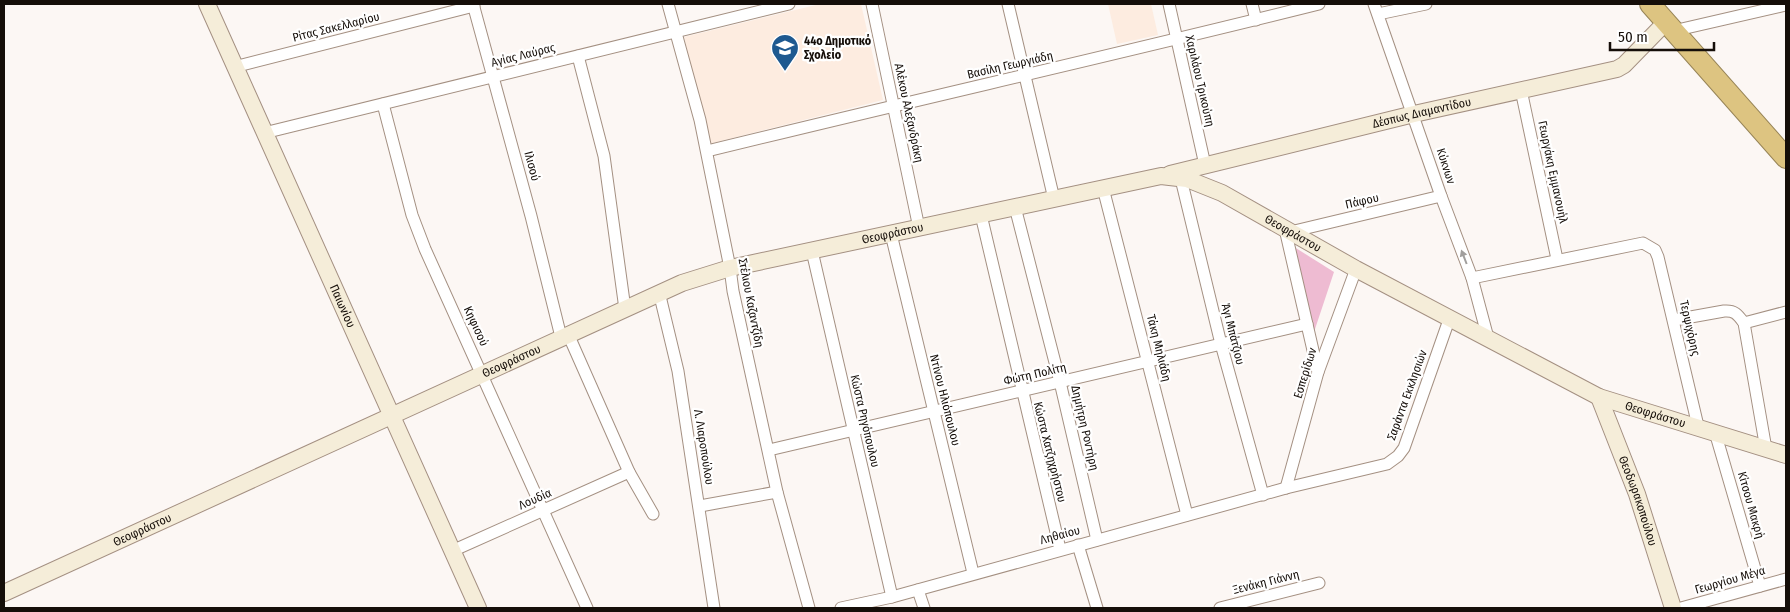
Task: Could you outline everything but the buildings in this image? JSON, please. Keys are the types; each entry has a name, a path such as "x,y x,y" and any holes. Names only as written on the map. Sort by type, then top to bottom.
{"highway":[{"path":"1650,4 1786,158"}],"street":[{"name":"Παιωνίου","path":"207,4 478,608"},
{"name":"Στέλιου Καζαντζίδη","path":"668,4 677,32 707,151 733,291 777,492 809,608"},
{"name":"Αγίας Λαύρας","path":"264,134 677,32 773,6 789,4"},
{"name":"Αλέκου Αλεξανδράκη","path":"872,4 919,228"},
{"path":"1008,4 1054,199"},
{"name":"Χαριλάου Τρικούπη","path":"1169,4 1205,165"},
{"path":"1252,4 1256,20"},
{"name":"Βασίλη Γεωργιάδη","path":"707,151 1319,4"},
{"path":"1376,9 1426,4"},
{"name":"Ρίτας Σακελλαρίου","path":"234,67 473,5"},
{"name":"Ιλισού","path":"473,5 565,335 629,472 653,514"},
{"path":"1670,27 1786,5"},
{"name":"Κύκνων","path":"1376,9 1441,196 1472,278 1488,338"},
{"name":"Δέσπως Διαμαντίδου","path":"1161,176 1414,114 1616,69 1624,65 1670,27"},
{"path":"578,56 604,156 625,308"},
{"name":"Γεωργάκη Εμμανουήλ","path":"1522,90 1557,259"},
{"name":"Κηφισού","path":"383,104 414,221 587,608"},
{"name":"Θεοφράστου","path":"4,593 659,292 704,275 1161,176 1181,179 1222,193 1356,269 1599,397 1698,426 1786,455"},
{"name":"Άγι Μπάτζιου","path":"1181,179 1221,344 1263,495"},
{"name":"Τάκη Μηλιάδη","path":"1104,188 1187,515"},
{"name":"Πάφου","path":"1287,230 1441,196"},
{"name":"Δημήτρη Ροντήρη","path":"1015,208 1060,382 1097,540"},
{"name":"Κώστα Χατζηχρήστου","path":"981,215 1021,391 1060,549"},
{"path":"1287,230 1318,372"},
{"name":"Ντίνου Ηλιόπουλου","path":"891,234 973,573"},
{"name":"Τερψιχόρης","path":"1557,259 1643,243 1656,250 1698,426"},
{"name":"Κώστα Ρηγόπουλου","path":"812,251 892,597"},
{"path":"1472,278 1557,259"},
{"name":"Εσπερίδων","path":"1286,488 1318,372 1356,269"},
{"name":"Λ. Λιαροπούλου","path":"659,292 678,371 714,608"},
{"path":"1674,320 1731,310 1738,314 1744,323 1766,449"},
{"path":"1744,323 1786,312"},
{"name":"Σαράντα Εκκλησιών","path":"1286,488 1387,464 1398,456 1404,448 1450,318"},
{"name":"Φώτη Πολίτη","path":"769,450 1307,324"},
{"name":"Θεοδωρακοπούλου","path":"1599,397 1637,494 1673,608"},
{"name":"Κίτσου Μακρή","path":"1715,432 1760,586"},
{"name":"Λουδία","path":"452,551 629,472"},
{"name":"Ληθαίου","path":"841,608 918,590 973,573 1286,488"},
{"path":"700,506 777,492"},
{"path":"1078,545 1097,608"},
{"name":"Γεωργίου Μέγα","path":"1681,608 1786,578"},
{"name":"Ξενάκη Γιάννη","path":"1220,608 1320,583"},
{"path":"918,590 924,608"}],"shaded area":[{"name":"44ο Δημοτικό Σχολείο","path":"820,4 861,4 883,100 709,144 684,37"},
{"path":"1108,4 1151,4 1158,35 1117,44"},
{"path":"1291,245 1334,272 1314,332"}],"place":[{"name":"44ο Δημοτικό Σχολείο","path":"785,72"}]}
